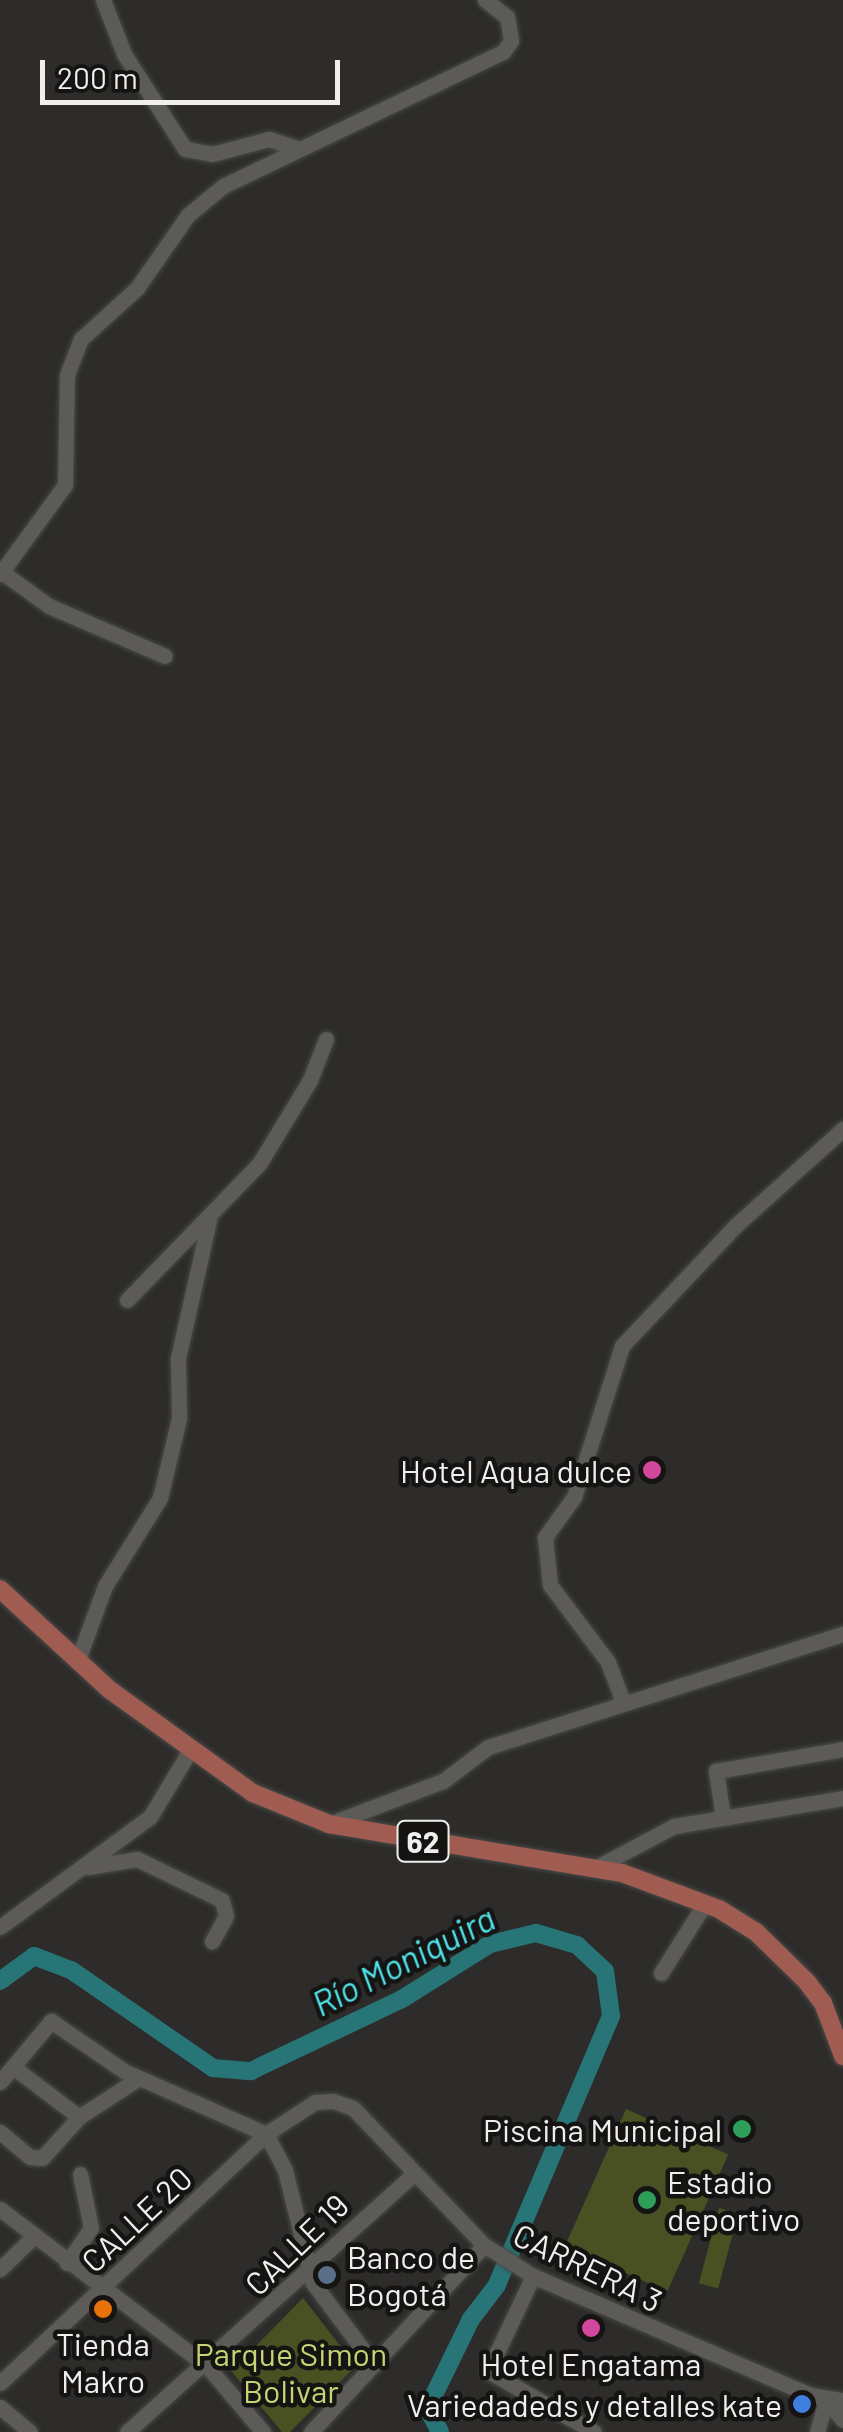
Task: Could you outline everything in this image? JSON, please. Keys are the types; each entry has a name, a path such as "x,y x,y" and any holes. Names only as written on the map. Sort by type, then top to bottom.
{"main road":[{"name":"62","path":"0,1589 77,1662 189,1752 253,1793 328,1824 593,1868 706,1903 756,1932 807,1982 823,2003 843,2056"}],"street":[{"path":"104,0 124,54 185,149 212,154 268,139 297,148"},
{"path":"165,656 49,606 1,573 66,484 67,375 81,339 137,288 204,200 297,148 503,52 511,40 508,17 485,0"},
{"path":"126,1300 209,1220 272,1145 326,1040"},
{"path":"623,1702 608,1662 550,1585 545,1537 574,1497 622,1346 734,1227 843,1128"},
{"path":"77,1662 105,1586 160,1498 179,1418 178,1358 209,1220"},
{"path":"328,1824 443,1781 488,1747 843,1634"},
{"path":"723,1817 716,1771 843,1750"},
{"path":"0,1928 150,1816 189,1752"},
{"path":"593,1868 674,1826 843,1798"},
{"path":"78,1870 137,1859 222,1900 226,1916 212,1941"},
{"path":"661,1973 706,1903"},
{"path":"0,2082 52,2021 139,2078 266,2134 285,2170 308,2266 372,2362"},
{"path":"13,2067 79,2117"},
{"path":"0,2132 37,2160 79,2117 139,2078"},
{"name":"CALLE 20","path":"0,2383 266,2134 315,2102"},
{"name":"CARRERA 3","path":"315,2102 353,2108 412,2175 489,2248 533,2276 834,2400"},
{"path":"67,2263 91,2228 80,2174"},
{"name":"CALLE 19","path":"128,2432 207,2366 308,2266 412,2175"},
{"path":"0,2209 100,2290 207,2366 263,2432"},
{"path":"0,2270 34,2236"},
{"path":"311,2432 372,2362 489,2248"},
{"path":"533,2276 488,2371 594,2432"},
{"path":"834,2400 843,2420"},
{"path":"817,2432 834,2400"},
{"path":"0,2407 30,2432"}],"green space":[{"name":"Estadio deportivo","path":"626,2109 728,2155 667,2292 565,2246"},
{"path":"719,2208 738,2213 718,2289 699,2283"},
{"name":"Parque Simon Bolivar","path":"303,2298 356,2366 290,2432 282,2432 231,2371"}],"waterway":[{"name":"Río Moniquira","path":"0,1981 34,1956 71,1970 213,2068 251,2071 402,1999 490,1944 536,1933 577,1945 605,1971 611,2016 497,2285 471,2319 434,2395 430,2413 440,2432"}],"place":[{"name":"Hotel Aqua dulce","path":"652,1470"},
{"name":"Piscina Municipal","path":"742,2129"},
{"name":"Estadio deportivo","path":"647,2200"},
{"name":"Banco de Bogotá","path":"327,2275"},
{"name":"Tienda Makro","path":"103,2309"},
{"name":"Hotel Engatama","path":"591,2328"},
{"name":"Variedadeds y detalles kate","path":"802,2404"}]}
